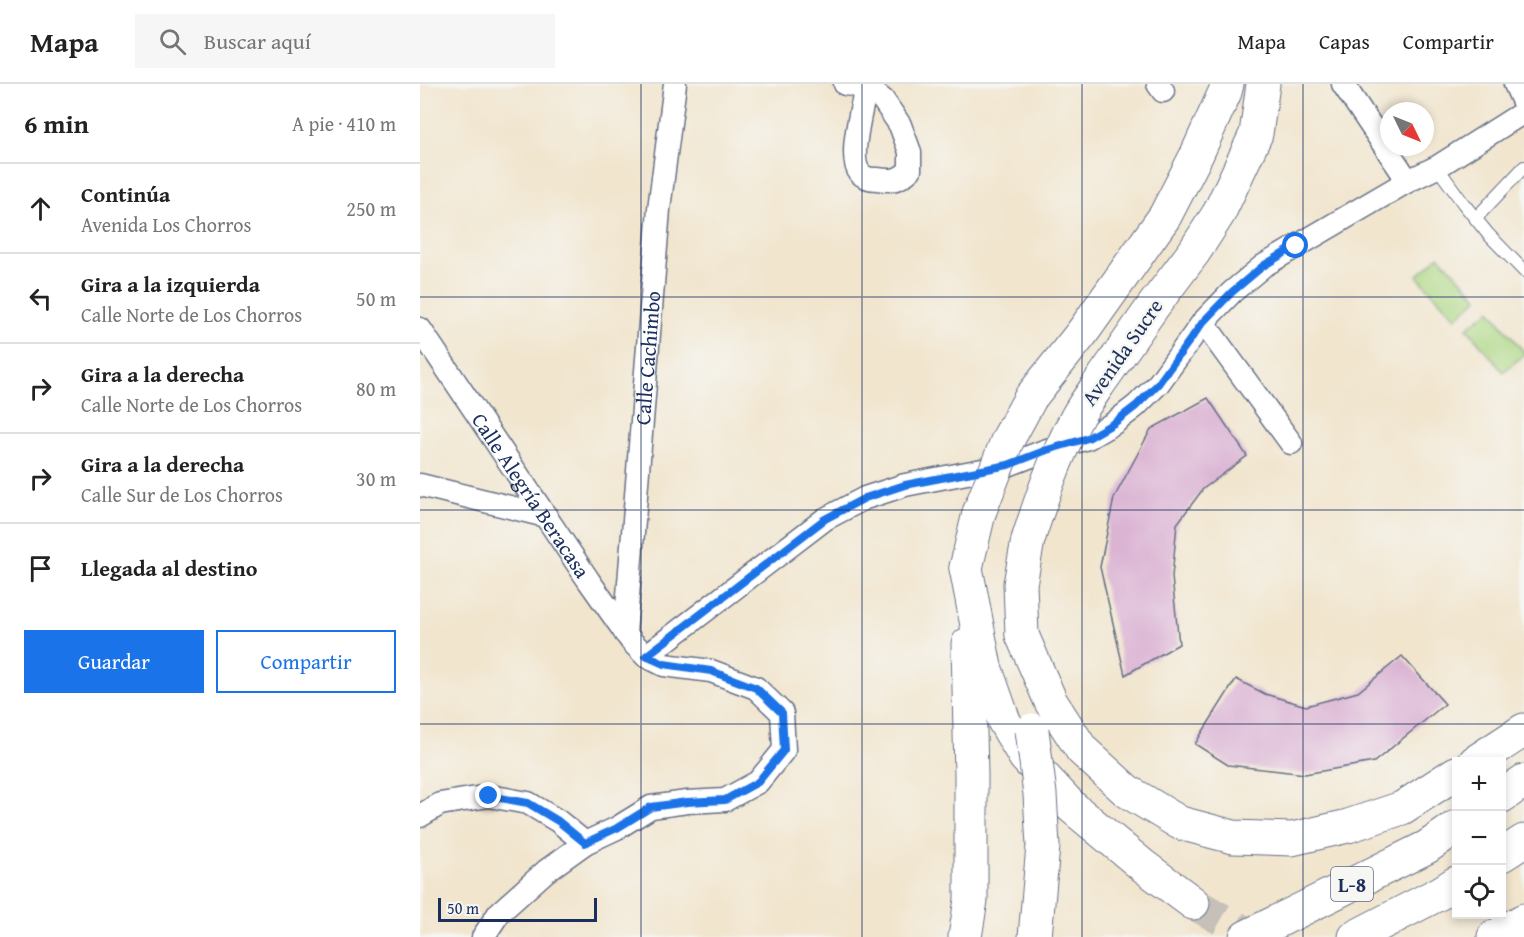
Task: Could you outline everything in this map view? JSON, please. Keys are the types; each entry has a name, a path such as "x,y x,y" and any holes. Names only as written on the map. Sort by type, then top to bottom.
{"main road":[{"name":"Avenida Sucre","path":"966,568 979,513 1007,441 1031,397 1082,333 1165,216 1197,154 1227,84"},
{"name":"Avenida Sucre","path":"1035,937 1043,846 1040,794 1022,635 1020,584 1028,540 1053,467 1076,418 1154,305 1194,252 1219,213 1256,134 1263,84"},
{"path":"966,568 986,667 1004,721 1025,756 1072,807 1142,865 1193,903"},
{"path":"965,937 971,900 971,776 966,568"},
{"path":"1022,635 1051,702 1082,750 1127,791 1179,823 1233,837 1292,839 1348,826 1402,808 1452,776"},
{"path":"1483,757 1524,730"},
{"path":"1506,793 1524,781"},
{"name":"L-8","path":"1246,937 1427,847 1452,830"},
{"path":"1506,852 1524,841"},
{"name":"L-8","path":"1355,937 1449,887"},
{"path":"1494,937 1524,920"}],"street":[{"name":"Calle Cachimbo","path":"625,633 660,209 675,84"},
{"path":"1343,84 1408,181"},
{"path":"1515,84 1524,104"},
{"path":"483,937 499,913 546,871 585,843 617,828 651,807 725,800 758,782 784,750 782,713 756,688 711,671 664,664 646,656 825,519 865,498 905,485 1008,465 1088,438 1114,423 1136,406 1158,384 1203,322 1232,292 1263,266 1408,181 1437,167 1524,112"},
{"path":"1203,322 1291,443"},
{"name":"Calle Alegría Beracasa","path":"420,329 625,633 646,656"},
{"path":"420,485 546,516"},
{"path":"420,816 440,804 489,796 528,803 558,821 585,843"}],"lane":[{"path":"1437,167 1462,203 1524,271"},
{"path":"1476,218 1524,167"},
{"path":"1413,920 1449,887"}],"green space":[{"path":"1439,256 1478,298 1456,318 1417,276"},
{"path":"1490,310 1524,352 1524,355 1503,372 1467,328"}],"building":[{"path":"1208,398 1247,456 1203,489 1177,524 1172,577 1179,644 1125,675 1100,567 1114,498 1151,429"},
{"path":"1402,656 1445,704 1374,762 1305,774 1228,765 1195,744 1236,679 1265,694 1306,706 1358,692"}],"tunnel":[{"path":"1193,903 1253,937"}],"route":[{"path":"489,796 528,803 558,821 585,843 617,828 651,807 725,800 758,782 784,750 782,713 756,688 711,671 664,664 646,656 825,519 865,498 905,485 1008,465 1088,438 1114,423 1136,406 1158,384 1203,322 1232,292 1263,266 1296,246"}]}
